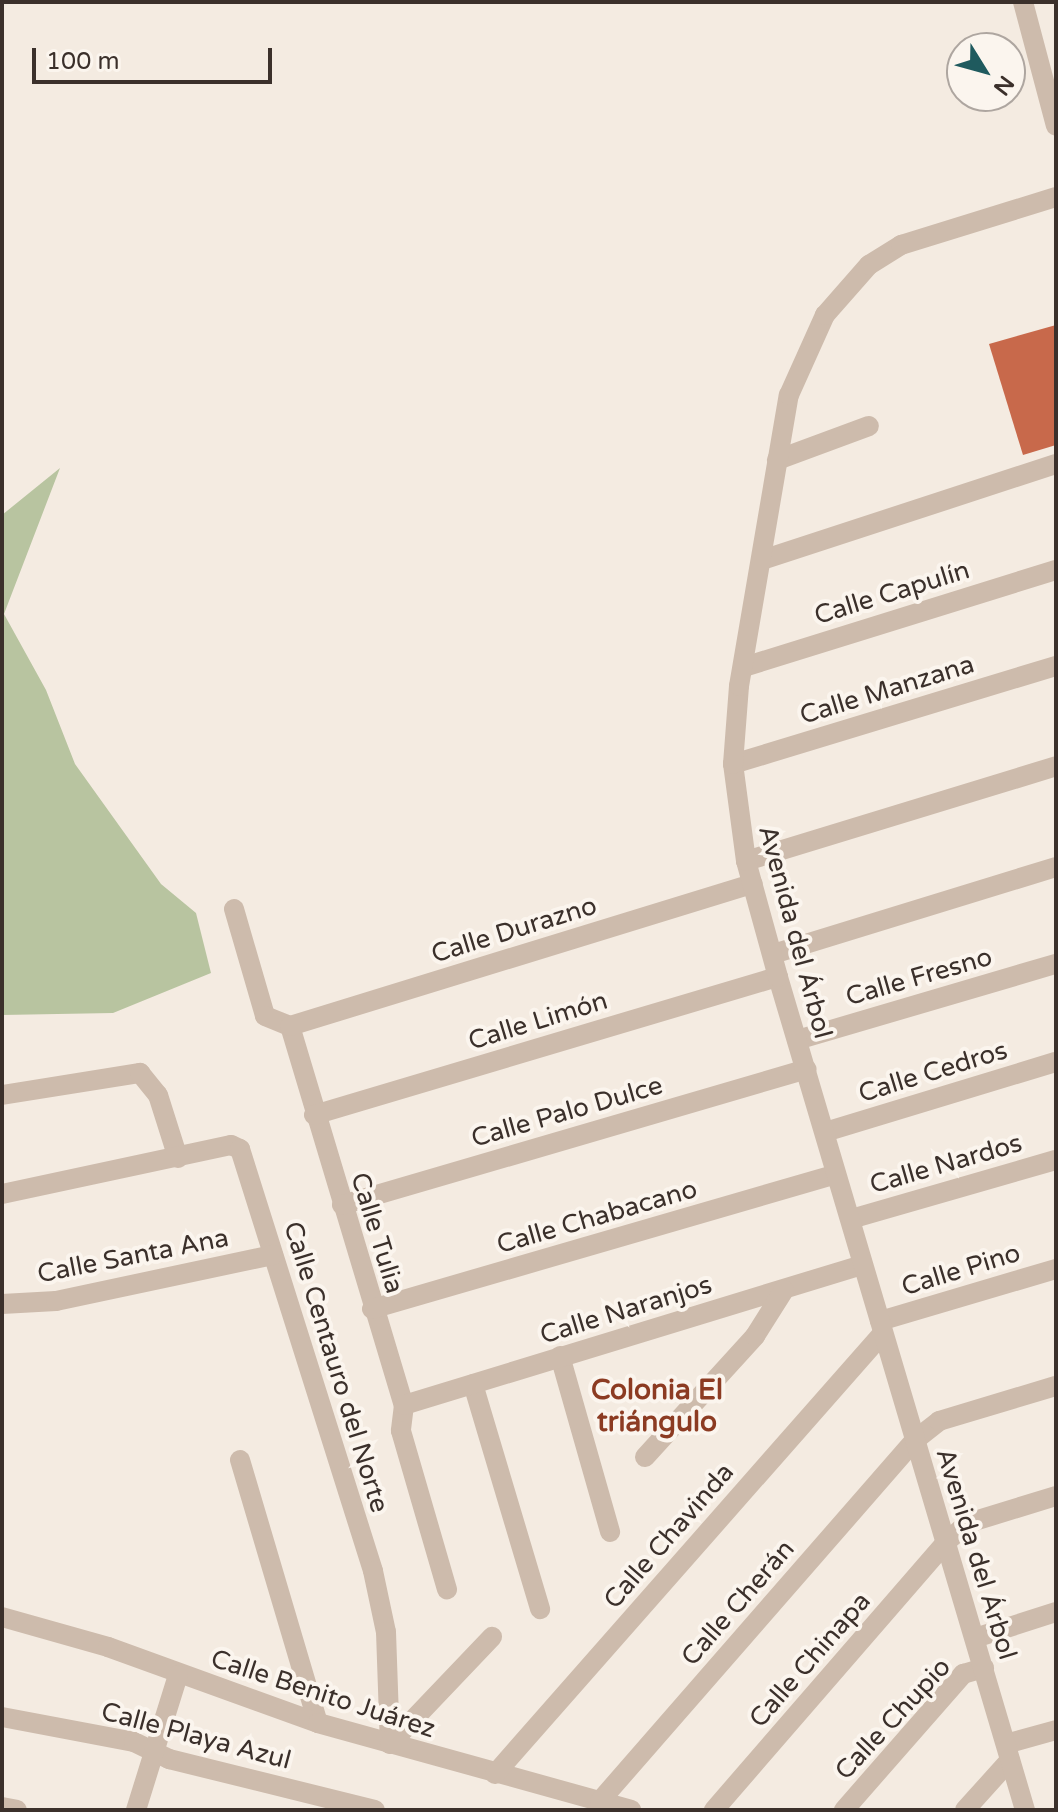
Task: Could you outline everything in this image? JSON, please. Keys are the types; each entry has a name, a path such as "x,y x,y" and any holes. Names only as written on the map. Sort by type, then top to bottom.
{"street":[{"path":"1023,2 1056,126"},
{"name":"Avenida del Árbol","path":"1025,1810 778,977 746,861 733,764 744,667 789,395 825,315 869,265 967,221 1056,197"},
{"path":"777,460 869,426"},
{"path":"762,560 1056,464"},
{"name":"Calle Capulín","path":"744,667 1056,570"},
{"name":"Calle Manzana","path":"733,764 1056,666"},
{"path":"746,861 1056,766"},
{"path":"773,954 1056,867"},
{"name":"Calle Durazno","path":"290,1026 753,884"},
{"path":"234,909 265,1016 290,1026"},
{"name":"Calle Fresno","path":"797,1040 1056,964"},
{"name":"Calle Limón","path":"314,1115 778,977"},
{"name":"Calle Tulia","path":"290,1026 372,1309 404,1405 401,1431 447,1589"},
{"name":"Calle Cedros","path":"825,1132 1056,1062"},
{"name":"Calle Palo Dulce","path":"342,1205 806,1069"},
{"path":"2,1095 125,1072 151,1082 178,1158 2,1194"},
{"name":"Calle Centauro del Norte","path":"178,1158 231,1145 240,1149 373,1571 386,1632 390,1744"},
{"name":"Calle Nardos","path":"851,1219 1056,1160"},
{"name":"Calle Chabacano","path":"372,1309 836,1174"},
{"name":"Calle Santa Ana","path":"2,1304 56,1301 273,1255"},
{"name":"Calle Naranjos","path":"404,1405 862,1265"},
{"name":"Calle Pino","path":"881,1327 1056,1269"},
{"path":"645,1457 776,1310 784,1290"},
{"name":"Calle Chavinda","path":"495,1774 881,1327"},
{"path":"560,1356 610,1532"},
{"path":"473,1384 540,1609"},
{"name":"Calle Cherán","path":"600,1801 915,1440 939,1421 1056,1386"},
{"path":"240,1460 318,1723"},
{"name":"Calle Chinapa","path":"714,1810 945,1543 968,1523 1056,1496"},
{"path":"975,1638 1056,1612"},
{"name":"Calle Benito Juárez","path":"2,1617 318,1723 631,1810"},
{"path":"390,1744 492,1637"},
{"name":"Calle Chupio","path":"844,1810 963,1674 984,1668"},
{"path":"136,1810 178,1675"},
{"name":"Calle Playa Azul","path":"2,1717 134,1742 152,1752 375,1810"},
{"path":"965,1810 1008,1752 1056,1730"},
{"path":"2,1807 17,1810"}],"green space":[{"path":"60,468 4,614 46,690 75,764 161,884 196,913 211,973 113,1013 2,1015 2,515"}],"building":[{"path":"1056,325 1056,445 1023,455 989,344"}],"district":[{"name":"Colonia El triángulo","path":"657,1406"}]}
